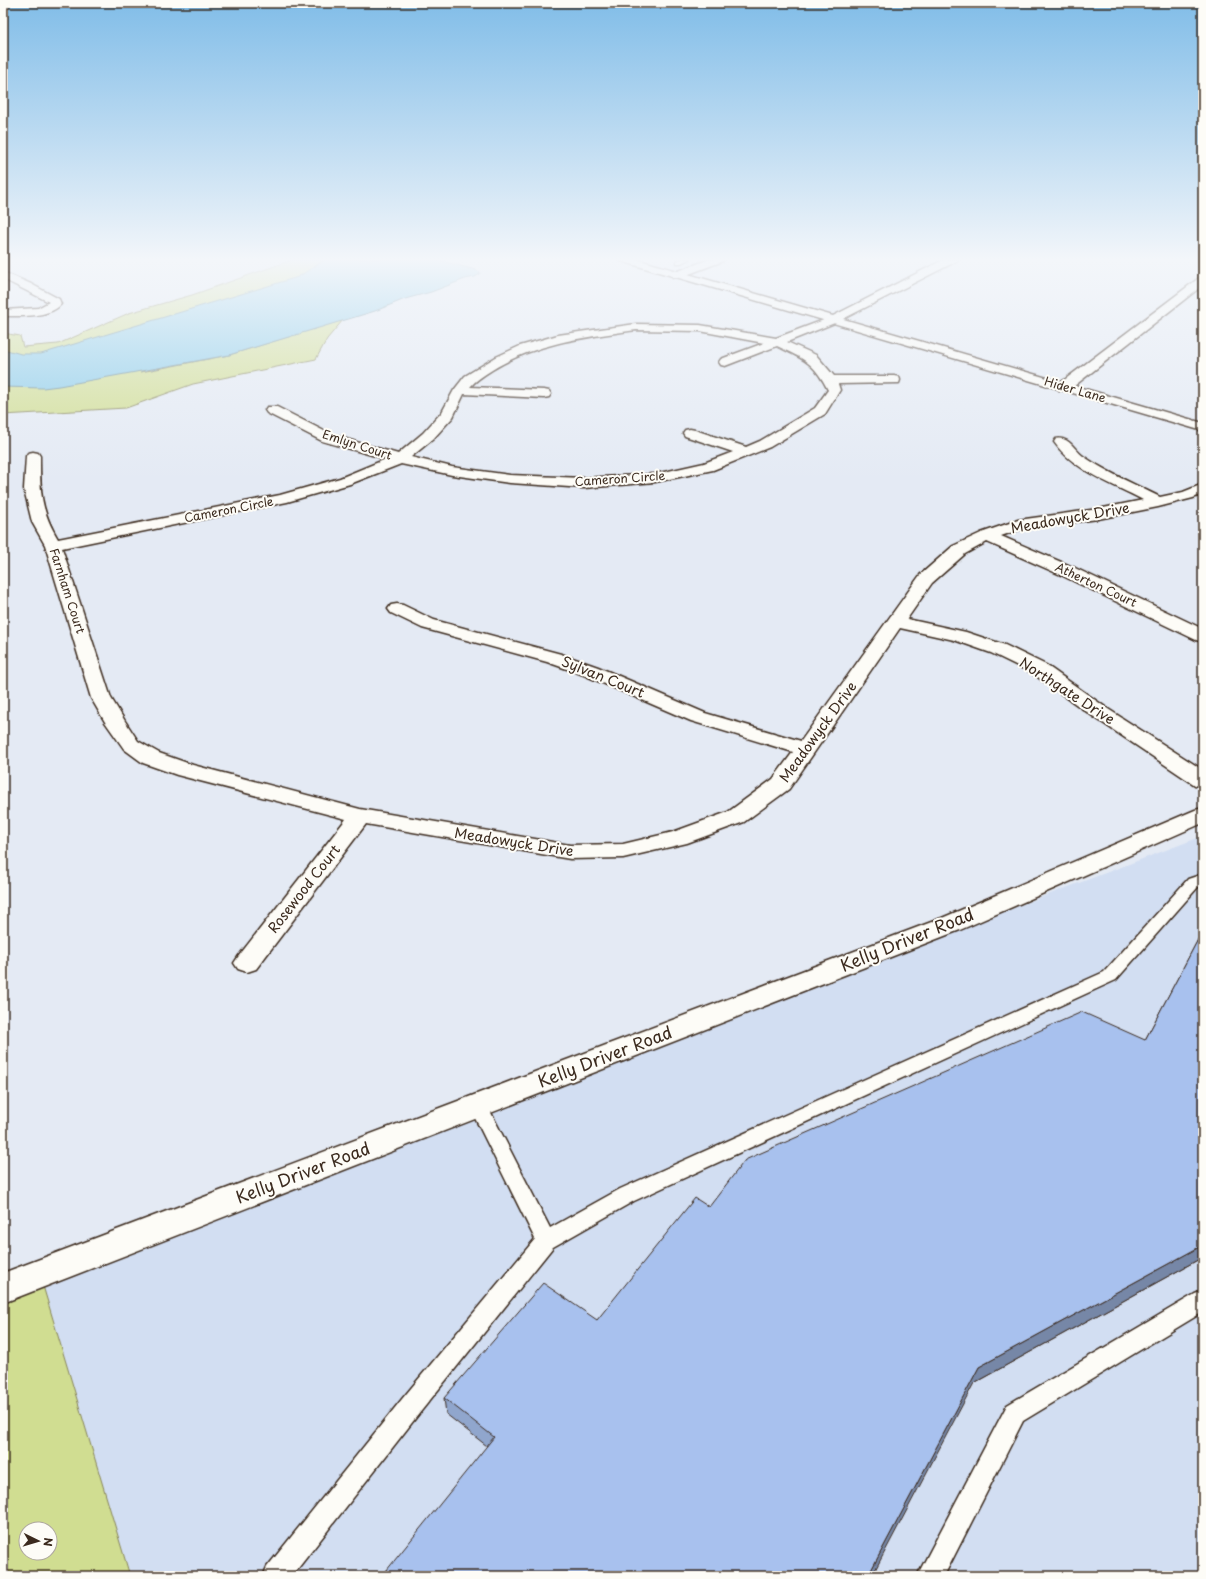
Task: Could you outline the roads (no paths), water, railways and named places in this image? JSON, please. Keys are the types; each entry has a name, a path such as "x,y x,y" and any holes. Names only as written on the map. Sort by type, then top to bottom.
{"street":[{"name":"Cameron Circle","path":"53,545 282,499 345,481 400,459 428,436 448,414 460,390 470,379 500,360 524,349 558,339 594,333"},
{"name":"Cameron Circle","path":"400,459 452,471 510,479 584,483 655,478 708,467 766,444 820,410 834,390 826,373 812,358 778,342 726,333"},
{"path":"725,362 802,333"},
{"name":"Hider Lane","path":"878,333 1203,426"},
{"path":"1064,387 1135,333"},
{"path":"829,380 894,380"},
{"path":"460,390 544,394"},
{"name":"Emlyn Court","path":"272,410 327,438 400,459"},
{"path":"690,433 747,452"},
{"path":"1061,442 1071,454 1085,464 1158,502"},
{"name":"Farnham Court","path":"32,456 32,489 40,522 53,545 101,698 115,722"},
{"name":"Meadowyck Drive","path":"115,722 131,744 151,758 185,770 360,816 570,852 623,851 679,838 736,817 781,784 926,579 959,550 987,536 1018,525 1098,514 1188,496 1203,489"},
{"name":"Atherton Court","path":"987,536 1069,572 1203,636"},
{"name":"Sylvan Court","path":"397,609 428,624 562,661 591,671 698,717 807,749"},
{"name":"Northgate Drive","path":"896,622 959,636 998,649 1039,669 1101,713 1203,780"},
{"name":"Kelly Driver Road","path":"3,1288 951,924 1203,815"},
{"name":"Rosewood Court","path":"247,963 360,816"}],"lane":[{"path":"276,1576 410,1406 546,1240 627,1195 1110,976 1193,883 1203,879"},
{"path":"478,1106 546,1240"},
{"path":"930,1576 1015,1413 1203,1301"}],"water":[{"path":"112,333 303,333 229,355 59,386 43,388 3,387 3,349 21,354 41,354"}]}
